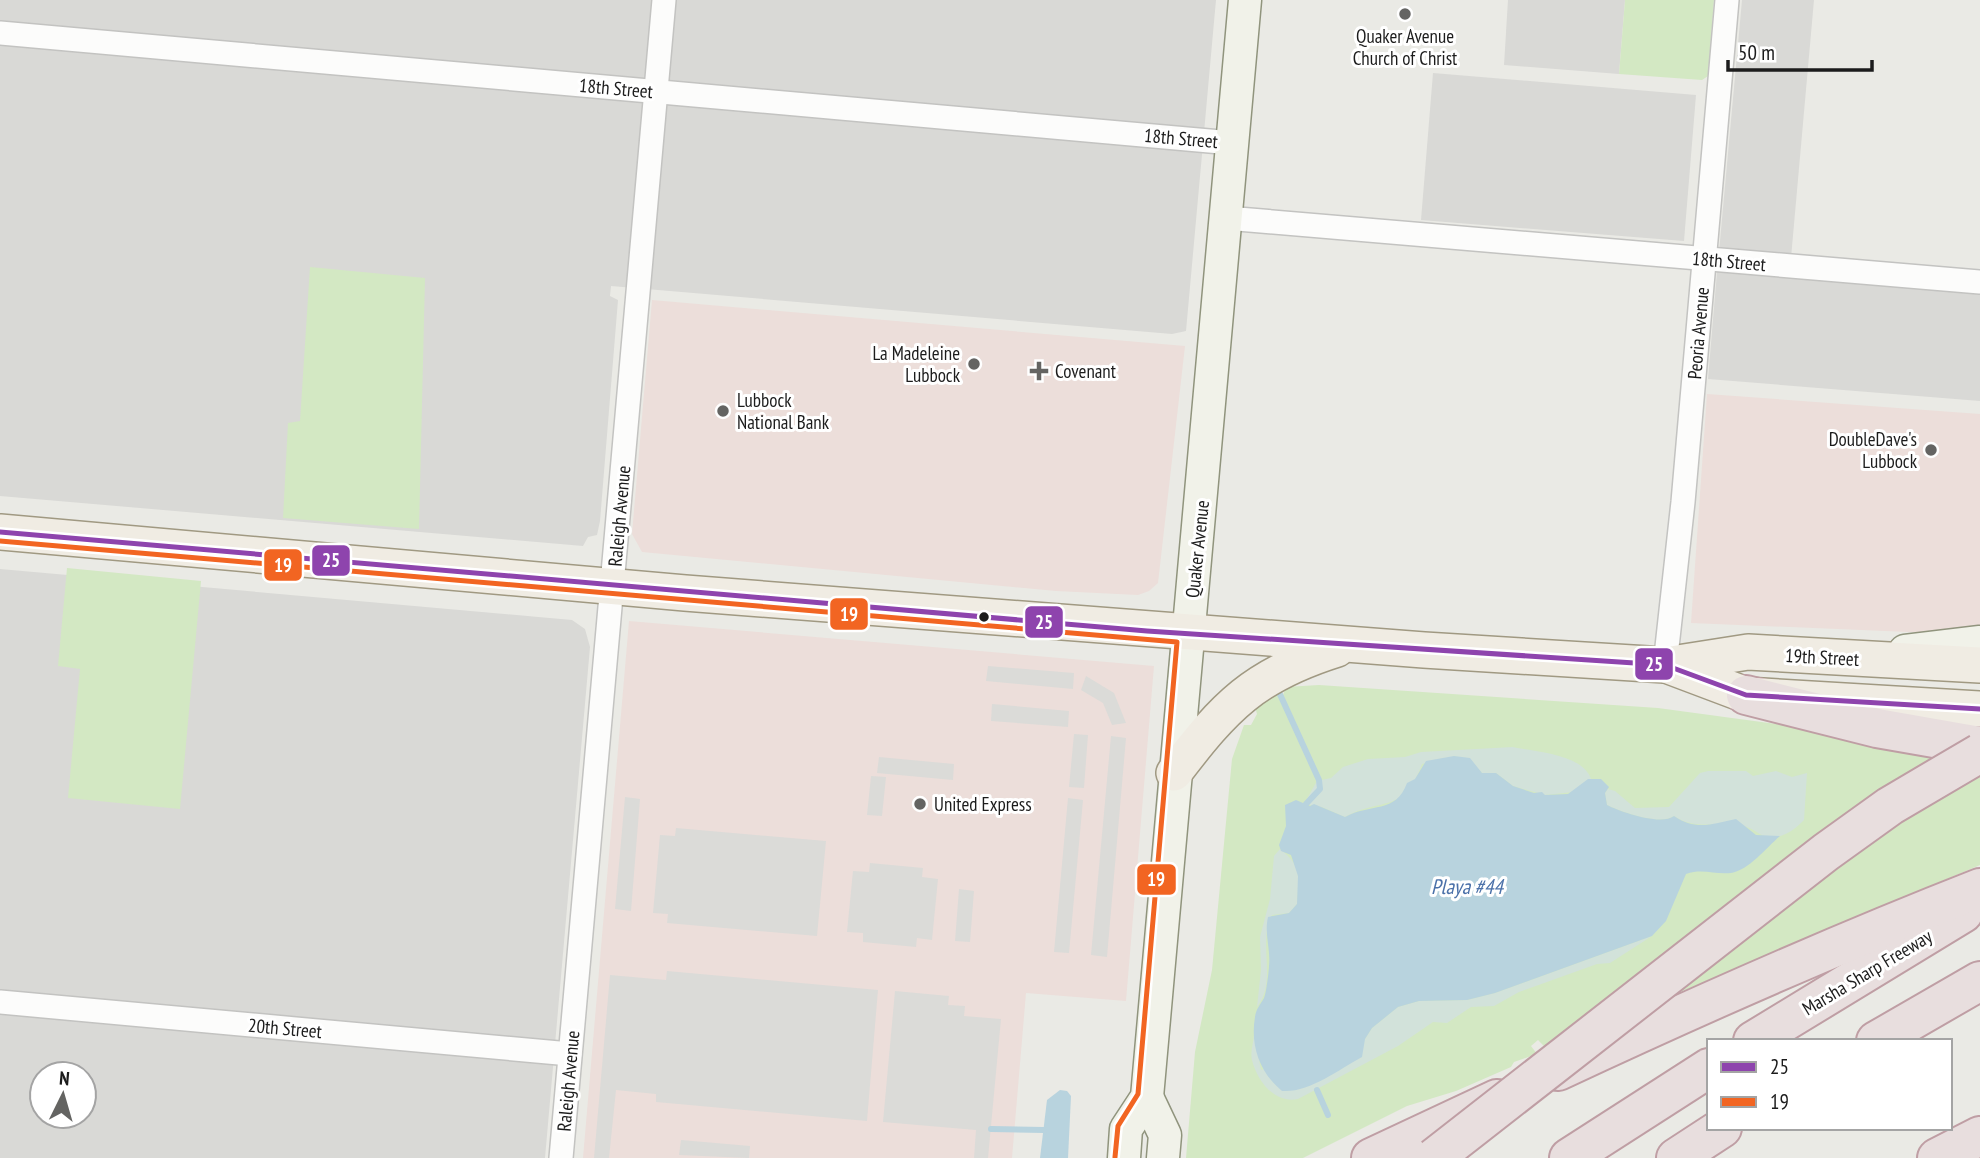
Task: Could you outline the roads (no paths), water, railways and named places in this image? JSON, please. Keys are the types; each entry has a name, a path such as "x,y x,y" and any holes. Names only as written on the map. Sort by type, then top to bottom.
{"highway":[{"path":"1746,695 1877,728 1980,746"},
{"path":"1434,1158 1826,852 1890,806 1980,753"},
{"path":"1371,1158 1699,1006 1890,923 1980,888"},
{"name":"Marsha Sharp Freeway","path":"1756,1039 1980,903"},
{"path":"1879,1039 1980,981"},
{"path":"1569,1158 1707,1069"},
{"path":"1676,1158 1720,1130"},
{"path":"1937,1158 1980,1136"}],"main road":[{"name":"Quaker Avenue","path":"1124,1158 1126,1129 1147,1097 1186,634 1195,586 1245,0"},
{"name":"19th Street","path":"0,532 613,587 1186,634 1665,665 1748,652 1980,665"},
{"path":"1841,659 1980,642"},
{"path":"1174,774 1215,719 1266,677 1308,658 1351,644"},
{"name":"19th Street","path":"1665,665 1746,695 1980,709"},
{"path":"1147,1097 1165,1135 1163,1158"}],"street":[{"name":"Raleigh Avenue","path":"561,1158 664,0"},
{"name":"Peoria Avenue","path":"1665,665 1705,259 1727,0"},
{"name":"18th Street","path":"0,33 1233,143"},
{"name":"18th Street","path":"1226,218 1980,282"},
{"name":"20th Street","path":"0,1002 570,1054"}],"water":[{"name":"Playa #44","path":"1454,756 1470,758 1482,773 1496,773 1513,786 1534,793 1568,794 1588,779 1601,779 1609,787 1605,793 1607,805 1631,814 1651,819 1668,819 1674,816 1697,825 1736,819 1756,835 1780,836 1751,863 1738,871 1686,874 1666,921 1652,936 1495,993 1467,1000 1419,1001 1398,1007 1372,1028 1365,1039 1362,1057 1313,1085 1282,1091 1268,1076 1258,1058 1254,1028 1257,1009 1265,996 1268,978 1268,917 1289,913 1297,904 1298,876 1291,855 1281,851 1279,845 1286,826 1285,805 1296,800 1310,806 1314,804 1345,817 1389,804 1402,793 1407,783 1415,779 1426,761"},
{"path":"1060,1090 1067,1091 1071,1096 1068,1158 1040,1158 1047,1100"}],"waterway":[{"path":"1278,690 1319,780 1320,789 1306,804"},
{"path":"1317,1090 1328,1115"},
{"path":"991,1129 1044,1130"}],"place":[{"name":"Quaker Avenue Church of Christ","path":"1405,14"},
{"name":"La Madeleine Lubbock","path":"974,364"},
{"name":"Covenant","path":"1039,371"},
{"name":"Lubbock National Bank","path":"723,411"},
{"name":"DoubleDave's Lubbock","path":"1931,450"},
{"name":"United Express","path":"920,804"}]}
